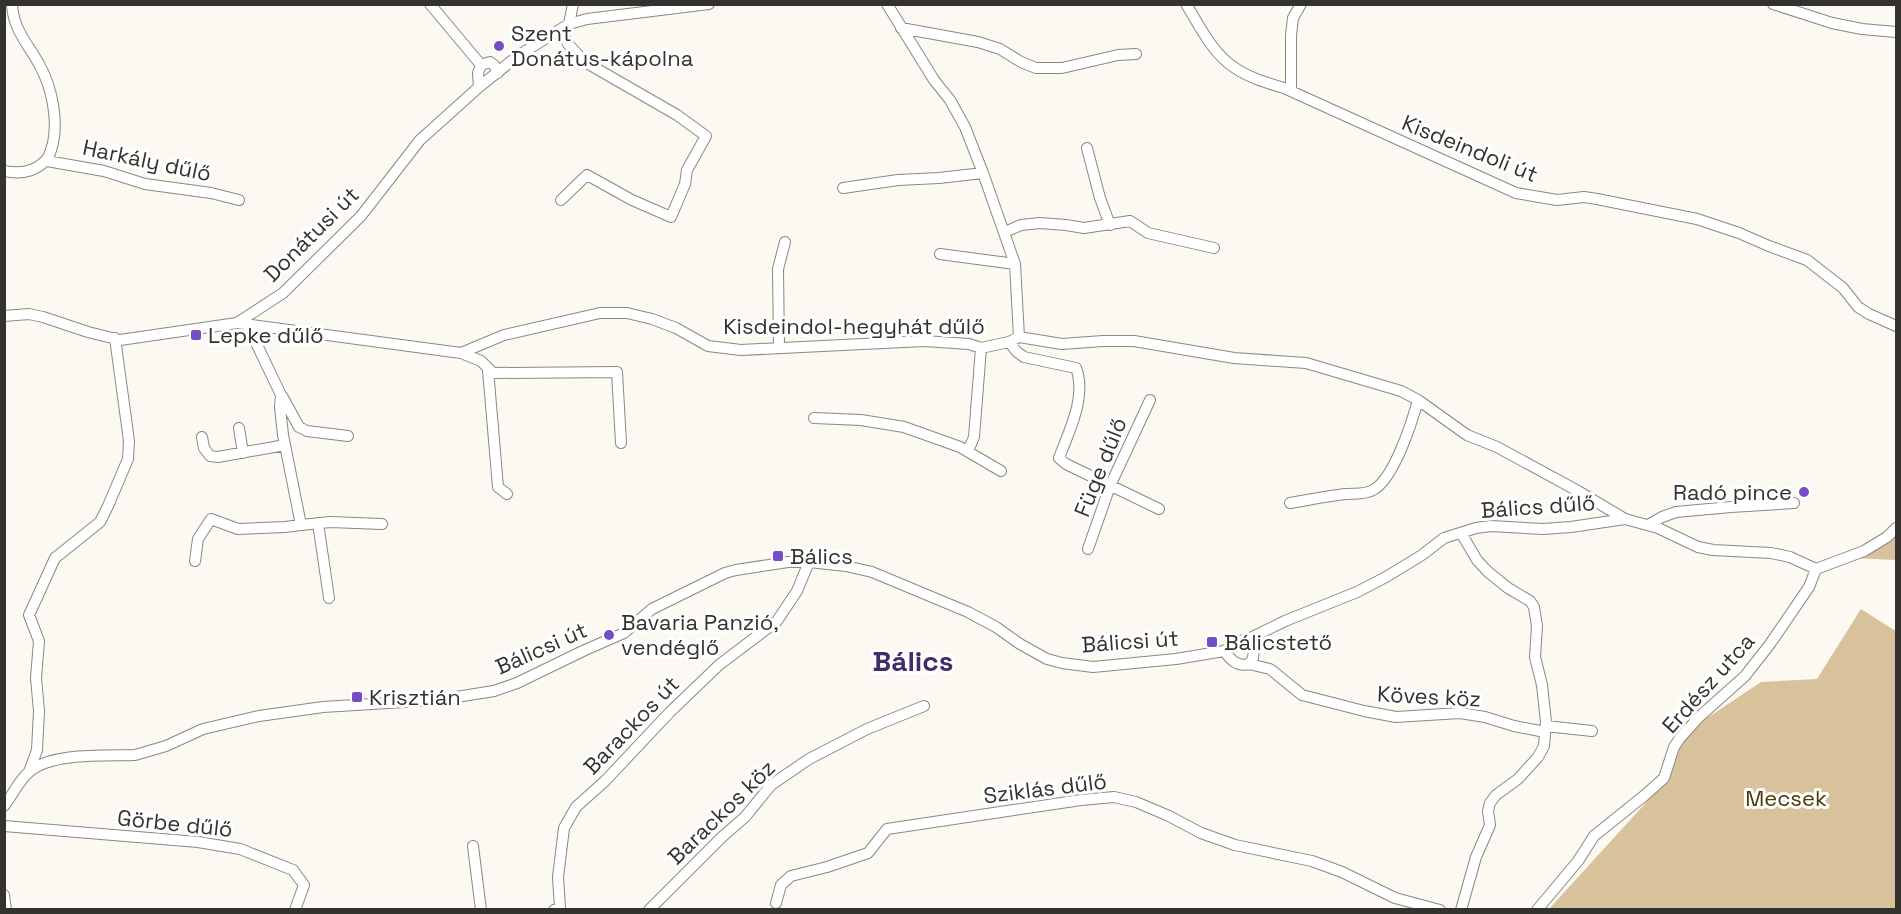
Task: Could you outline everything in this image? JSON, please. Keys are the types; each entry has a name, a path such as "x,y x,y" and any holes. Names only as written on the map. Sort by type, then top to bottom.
{"street":[{"path":"4,171 12,173 31,171 47,160 55,134 53,106 41,68 14,21 12,4"},
{"path":"430,4 481,65"},
{"path":"561,200 587,175 632,200 671,217 685,184 687,170 706,136 677,115 585,62 568,44 566,27 573,4"},
{"path":"566,27 587,19 709,4"},
{"path":"887,4 934,80 950,100 965,128 983,173 1015,264 1019,337 1062,344 1134,341 1234,358 1306,363 1378,383 1418,400 1467,435 1497,447 1625,519"},
{"name":"Kisdeindoli út","path":"1186,4 1212,46 1229,64 1255,79 1291,92 1516,193 1557,200 1584,197 1697,219 1739,233 1807,260 1843,288 1858,307 1896,326"},
{"path":"1291,92 1291,35 1293,18 1301,4"},
{"path":"1773,4 1862,29 1896,32"},
{"name":"Donátusi út","path":"4,316 29,314 43,316 88,332 120,340 242,324 283,293 361,216 420,140 519,55 566,27"},
{"path":"902,28 978,42 1000,49 1036,68 1062,68 1118,54 1136,54"},
{"path":"481,65 490,62 498,73"},
{"path":"479,87 478,73 481,65"},
{"path":"1087,148 1100,198 1110,225"},
{"name":"Harkály dűlő","path":"47,160 104,171 145,184 210,193 239,200"},
{"path":"843,188 898,180 983,173"},
{"path":"1005,232 1021,225 1040,224 1083,228 1130,221 1148,233 1214,248"},
{"path":"779,348 778,269 784,242"},
{"path":"940,254 1015,264"},
{"name":"Kisdeindol-hegyhát dűlő","path":"461,353 504,335 600,313 627,313 652,319 676,328 708,346 741,350 924,341 969,344 981,348 1009,342 1019,337"},
{"path":"242,324 461,353 481,361 493,373 617,372 621,443"},
{"path":"242,324 299,427 307,431 348,435"},
{"path":"29,772 37,750 39,711 36,678 39,641 29,615 56,558 100,522 128,459 129,441 115,338"},
{"path":"1009,342 1024,357 1076,368 1080,379 1077,409 1059,458 1065,464 1160,509"},
{"path":"968,451 974,437 981,348"},
{"path":"488,370 498,487 507,494"},
{"path":"281,395 280,407 285,445 301,525"},
{"name":"Füge dűlő","path":"1088,549 1110,486 1150,400"},
{"path":"1290,503 1367,493 1374,490 1388,473 1407,436 1418,400"},
{"path":"814,418 861,420 904,427 968,451 1000,471"},
{"path":"239,428 243,453"},
{"path":"202,437 204,448 210,456 219,457 285,445"},
{"path":"1648,525 1676,512 1794,503"},
{"path":"195,561 198,538 211,519 238,529 345,522 382,524"},
{"name":"Bálics dűlő","path":"1243,640 1357,592 1422,555 1444,538 1491,526 1543,529 1625,519 1658,528 1698,547 1772,553 1791,557 1816,569"},
{"path":"318,523 329,597"},
{"path":"1816,569 1864,551 1887,537 1896,528"},
{"path":"1461,533 1477,560 1487,571 1508,588 1530,601 1534,607 1537,626 1535,657 1542,685 1545,729 1544,746 1538,757 1518,779 1496,795 1490,803 1488,811 1490,825 1476,858 1461,909"},
{"name":"Bálicsi út","path":"4,806 29,772 50,761 62,758 147,753 203,729 259,716 323,707 437,700 494,691 517,683 624,633 652,609 725,573 788,562 846,566 872,572 968,612 996,627 1020,644 1062,663 1093,667 1176,659 1224,651 1243,640"},
{"name":"Barackos út","path":"559,909 558,877 564,828 576,807 604,782 670,712 719,665 777,621 797,591 809,562"},
{"name":"Erdész utca","path":"1537,909 1578,861 1594,836 1664,778 1674,747 1699,717 1745,676 1809,587 1816,569"},
{"path":"1224,651 1235,663 1249,664 1254,651 1252,646 1243,640"},
{"name":"Köves köz","path":"1249,664 1270,669 1302,695 1364,711 1396,717 1460,713 1485,717 1514,726 1592,731"},
{"name":"Barackos köz","path":"650,909 745,817 771,785 809,759 867,729 924,706"},
{"name":"Sziklás dűlő","path":"776,903 781,885 791,876 868,853 887,829 1114,797 1169,816 1201,833 1226,842 1312,861 1342,872 1395,898 1440,909"},
{"name":"Görbe dűlő","path":"4,826 198,842 240,849 298,874 304,885 295,909"},
{"path":"472,846 481,909"},
{"path":"4,895 6,909"}],"green space":[{"path":"1896,534 1896,560 1852,558"},
{"name":"Mecsek","path":"1861,609 1894,630 1896,629 1896,909 1548,910 1663,784 1689,730 1761,682 1817,679"}],"place":[{"name":"Szent Donátus-kápolna","path":"499,46"},
{"name":"Lepke dűlő","path":"196,335"},
{"name":"Radó pince","path":"1804,492"},
{"name":"Bálics","path":"778,556"},
{"name":"Bavaria Panzió, vendéglő","path":"609,635"},
{"name":"Bálicstető","path":"1212,642"},
{"name":"Krisztián","path":"357,697"}],"district":[{"name":"Bálics","path":"913,661"}]}
